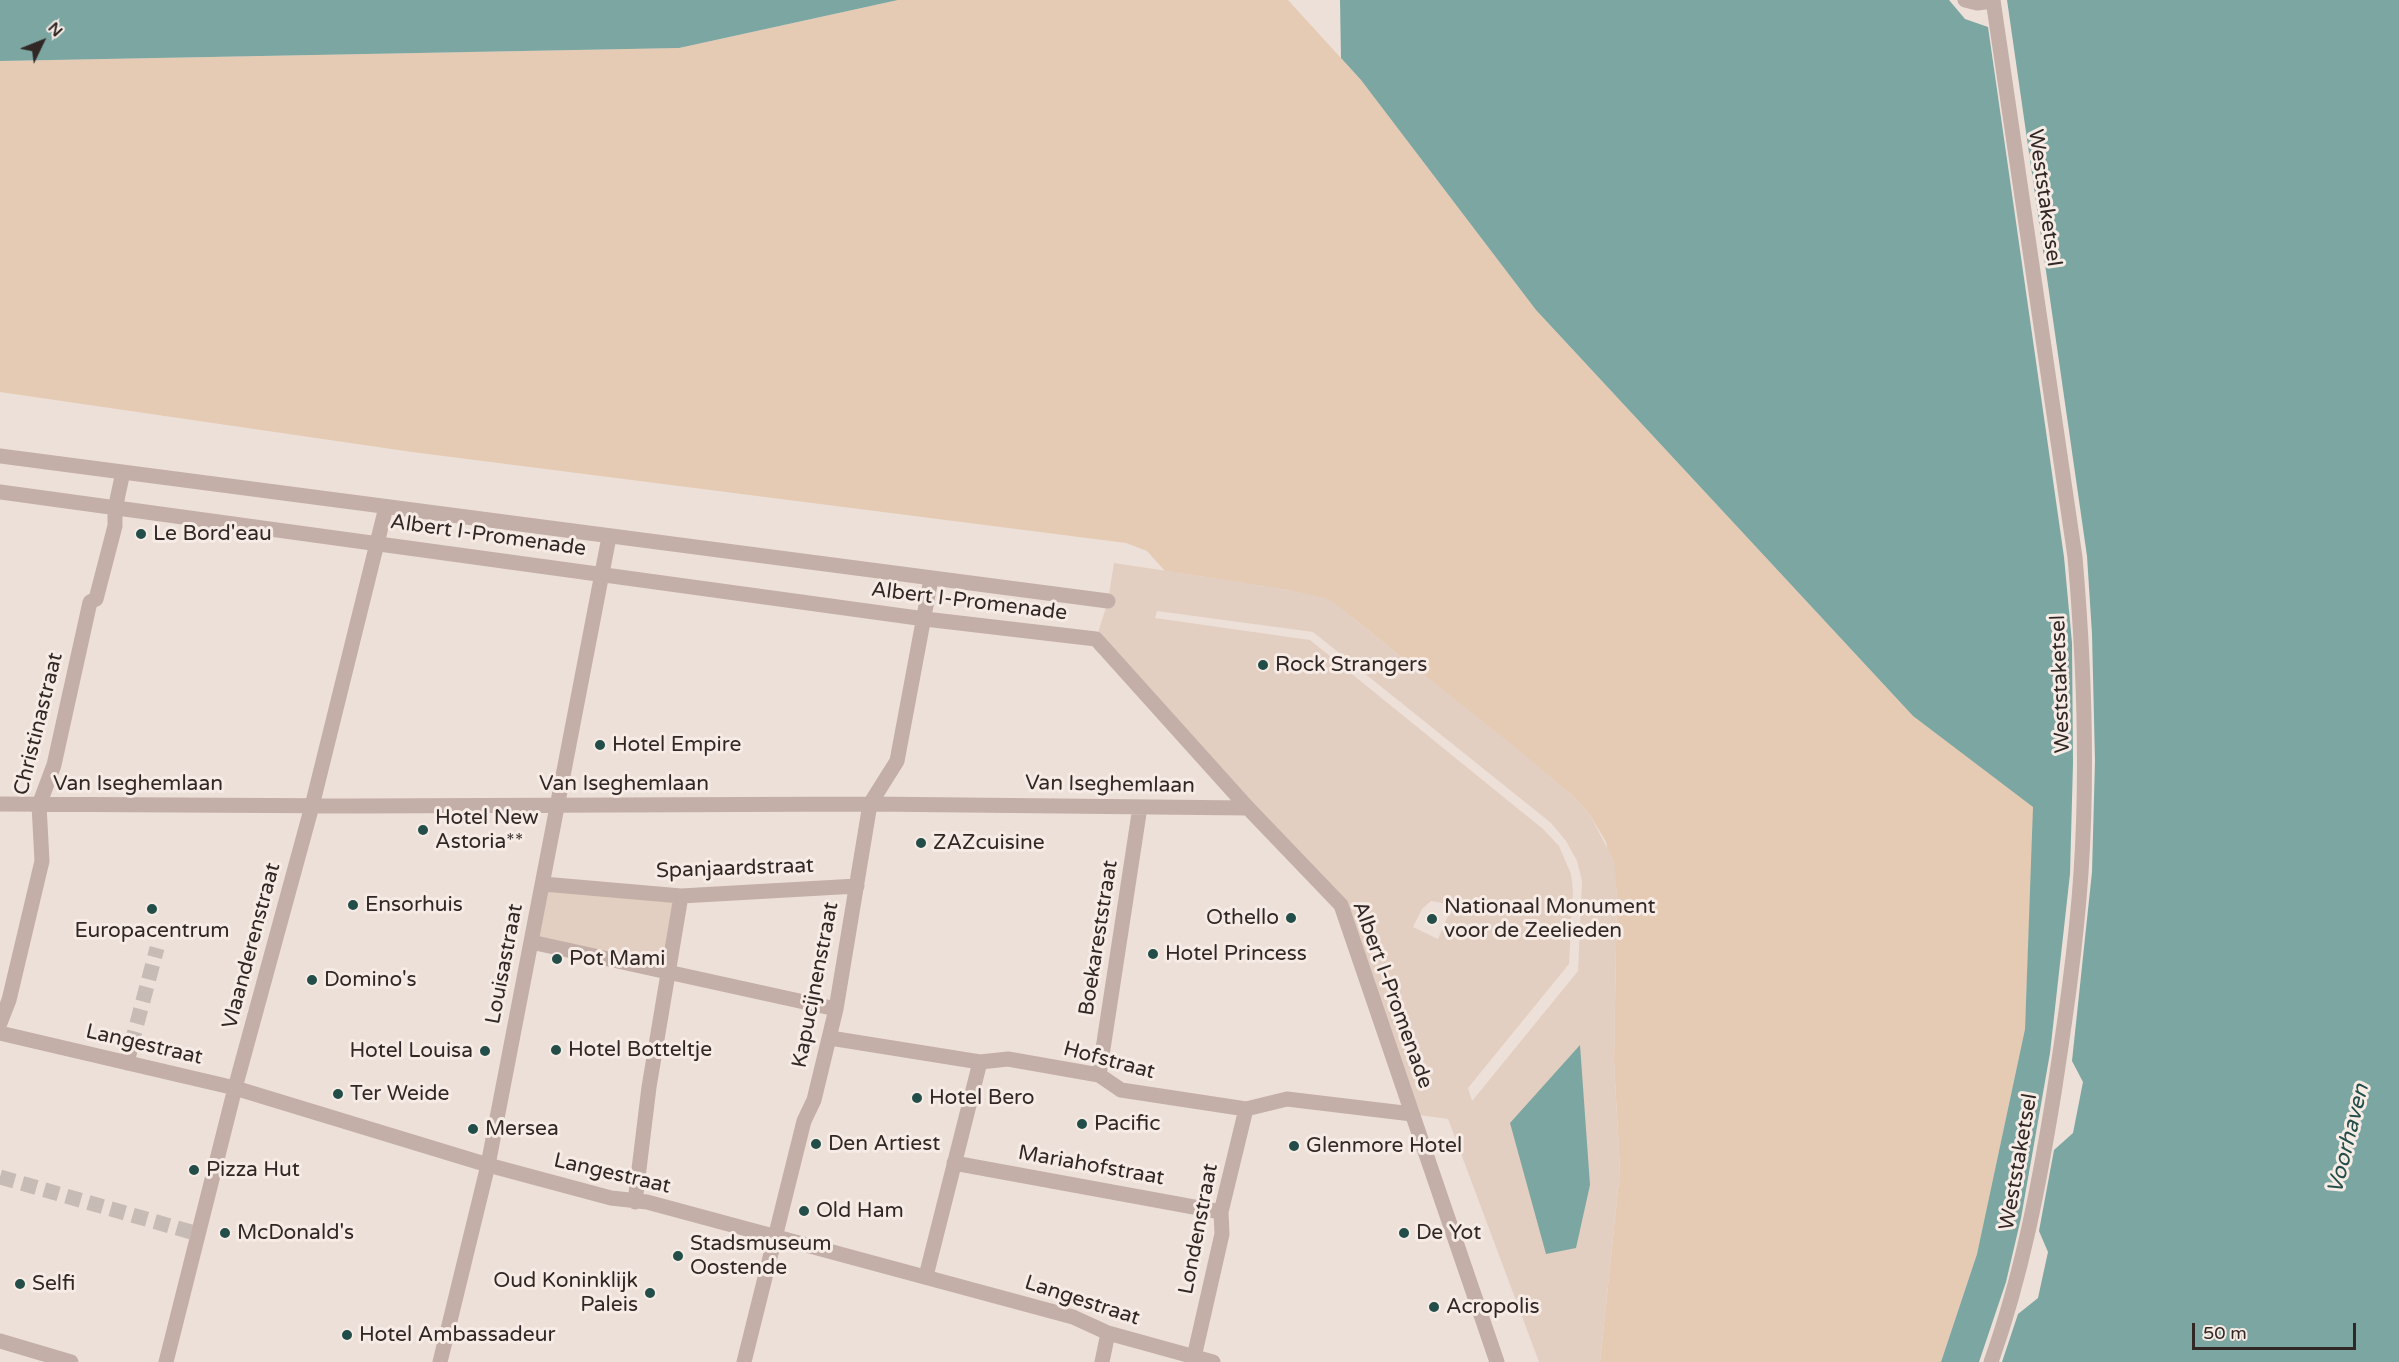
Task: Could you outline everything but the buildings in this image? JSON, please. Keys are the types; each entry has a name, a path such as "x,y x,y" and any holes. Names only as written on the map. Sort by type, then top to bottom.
{"street":[{"name":"Weststaketsel","path":"1965,0 1977,3 1993,0 2075,556 2082,638 2084,762 2081,873 2061,1047 2045,1147 2023,1258 2008,1315 1991,1362"},
{"name":"Albert I-Promenade","path":"0,456 1107,602"},
{"name":"Christinastraat","path":"0,1023 9,1000 42,861 39,805 54,765 90,602 96,599 115,526 115,509 123,472"},
{"name":"Albert I-Promenade","path":"0,492 378,542 925,619 1096,639 1248,808 1341,905 1497,1362"},
{"name":"Vlaanderenstraat","path":"166,1362 235,1088 312,806 386,507"},
{"name":"Louisastraat","path":"440,1362 488,1165 609,537"},
{"name":"Kapucijnenstraat","path":"744,1362 804,1121 814,1100 830,1038 870,804 897,761 931,579"},
{"name":"Van Iseghemlaan","path":"0,804 312,806 870,804 1248,808"},
{"name":"Boekareststraat","path":"1099,1075 1140,807"},
{"name":"Spanjaardstraat","path":"543,884 681,896 857,886"},
{"path":"635,1202 649,1087 681,896"},
{"path":"531,942 836,1009"},
{"name":"Langestraat","path":"0,1033 235,1088 488,1165 635,1202 647,1202 926,1276 1073,1317 1108,1333 1213,1362"},
{"name":"Hofstraat","path":"830,1038 980,1062 1008,1059 1099,1075 1122,1090 1246,1109 1287,1099 1412,1114"},
{"path":"127,1063 131,1046"},
{"path":"926,1276 980,1062"},
{"name":"Londenstraat","path":"1194,1357 1222,1234 1221,1212 1246,1109"},
{"name":"Mariahofstraat","path":"954,1162 1221,1212"},
{"path":"1101,1362 1108,1333"},
{"path":"0,1341 71,1362"}],"sand":[{"path":"898,0 1288,0 1361,80 1536,310 1913,716 2034,807 2025,1029 1977,1254 1941,1362 1600,1362 1620,1170 1614,1061 1617,894 1606,842 1590,815 1573,796 1353,618 1289,590 1165,571 1147,551 1126,543 412,452 0,392 0,61 679,48"}],"shaded area":[{"path":"1114,563 1280,588 1329,599 1520,751 1573,796 1590,815 1614,861 1617,894 1614,1061 1620,1170 1600,1362 1539,1362 1448,1119 1412,1114 1341,905 1096,639 1108,601","holes":["1157,611 1313,632 1551,823 1566,841 1577,861 1582,881 1578,971 1472,1101 1468,1088 1569,964 1573,890 1571,874 1559,846 1543,829 1310,640 1155,618","1431,901 1442,903 1449,913 1438,939 1413,927 1422,909"]},
{"path":"543,884 681,896 669,971 531,942"}],"water":[{"path":"0,0 898,0 679,48 0,61"},
{"name":"Voorhaven","path":"1340,0 2399,0 2399,1362 1941,1362 1977,1254 2025,1029 2033,807 1913,716 1536,310 1361,80 1341,58"},
{"path":"1580,1045 1590,1185 1576,1248 1546,1254 1510,1123"}],"pier":[{"path":"1949,0 2007,0 2087,556 2092,634 2095,761 2092,872 2072,1061 2083,1082 2073,1133 2054,1150 2039,1231 2048,1252 2038,1298 2018,1314 2002,1362 1979,1362 2006,1282 2021,1218 2050,1053 2070,874 2073,763 2072,643 2064,557 1988,27 1965,19"}],"tunnel":[{"path":"131,1046 157,948"},
{"path":"0,1177 198,1234"}],"place":[{"name":"Le Bord'eau","path":"141,534"},
{"name":"Rock Strangers","path":"1263,665"},
{"name":"Hotel Empire","path":"600,745"},
{"name":"Hotel New Astoria**","path":"423,830"},
{"name":"ZAZcuisine","path":"921,843"},
{"name":"Ensorhuis","path":"353,905"},
{"name":"Europacentrum","path":"152,909"},
{"name":"Othello","path":"1291,918"},
{"name":"Nationaal Monument voor de Zeelieden","path":"1432,919"},
{"name":"Hotel Princess","path":"1153,954"},
{"name":"Pot Mami","path":"557,959"},
{"name":"Domino's","path":"312,980"},
{"name":"Hotel Botteltje","path":"556,1050"},
{"name":"Hotel Louisa","path":"485,1051"},
{"name":"Ter Weide","path":"338,1094"},
{"name":"Hotel Bero","path":"917,1098"},
{"name":"Pacific","path":"1082,1124"},
{"name":"Mersea","path":"473,1129"},
{"name":"Den Artiest","path":"816,1144"},
{"name":"Glenmore Hotel","path":"1294,1146"},
{"name":"Pizza Hut","path":"194,1170"},
{"name":"Old Ham","path":"804,1211"},
{"name":"McDonald's","path":"225,1233"},
{"name":"De Yot","path":"1404,1233"},
{"name":"Stadsmuseum Oostende","path":"678,1256"},
{"name":"Selfi","path":"20,1284"},
{"name":"Oud Koninklijk Paleis","path":"650,1293"},
{"name":"Acropolis","path":"1434,1307"},
{"name":"Hotel Ambassadeur","path":"347,1335"}]}
